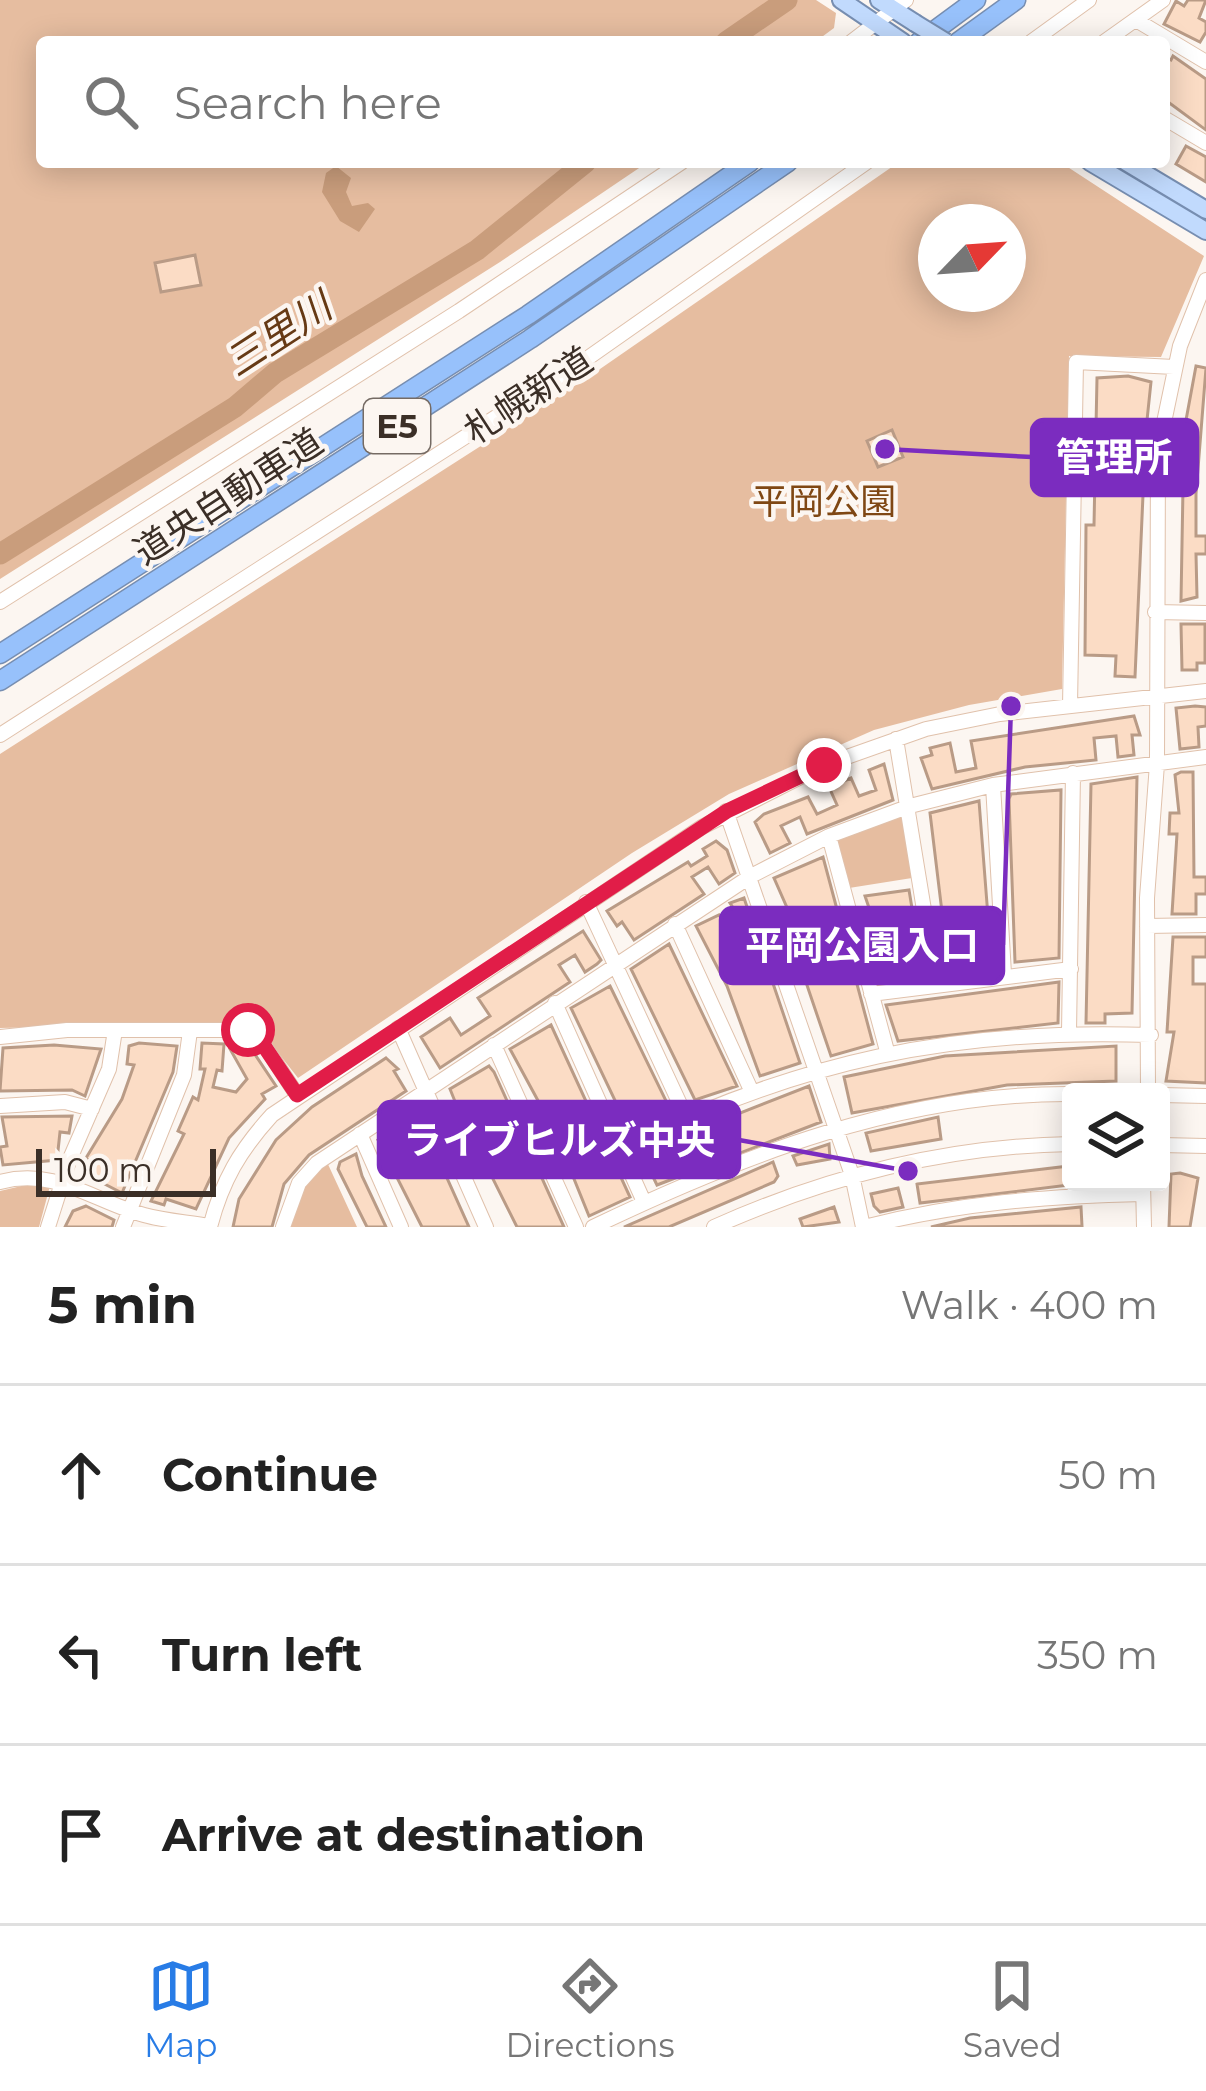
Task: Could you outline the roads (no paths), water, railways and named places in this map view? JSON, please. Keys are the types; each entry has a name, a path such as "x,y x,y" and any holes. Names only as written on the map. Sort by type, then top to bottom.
{"highway":[{"path":"917,32 976,0"},
{"path":"966,36 1016,0"},
{"name":"道央自動車道","path":"0,654 529,315 741,168"},
{"name":"道央自動車道","path":"0,681 530,339 779,168"}],"main road":[{"path":"841,0 893,36"},
{"path":"893,3 917,32"},
{"path":"1100,168 1206,232"},
{"path":"1136,168 1206,210"}],"street":[{"path":"1039,36 1089,0"},
{"path":"1113,36 1163,0"},
{"path":"859,36 893,3"},
{"path":"1136,20 1163,36"},
{"path":"1170,40 1206,62"},
{"path":"1170,121 1206,142"},
{"path":"0,602 459,311 673,168"},
{"name":"札幌新道","path":"0,735 585,360 858,168"},
{"path":"1148,1083 1147,926 1156,764 1158,451 1174,367 1204,288"},
{"path":"1070,706 1076,362 1174,367"},
{"path":"1155,612 1206,613"},
{"path":"0,1182 24,1176 64,1181 130,1210 210,1226 222,1183 242,1148 297,1095 727,811 824,765 896,739 1000,714 1206,691"},
{"path":"896,739 936,982"},
{"path":"283,1227 299,1184 317,1162 751,876 830,836 910,806 993,785 1206,758"},
{"path":"1069,1032 1073,773"},
{"path":"993,785 1004,974"},
{"path":"727,811 852,1175 864,1227 948,1205 1104,1191"},
{"path":"830,836 887,1052"},
{"path":"586,902 686,1117"},
{"path":"676,924 751,1090"},
{"path":"1147,926 1206,926"},
{"path":"871,994 936,982 1070,969"},
{"path":"555,1004 644,1202"},
{"path":"398,1028 486,1227"},
{"path":"0,1037 115,1030 256,1034 297,1095"},
{"path":"48,1227 110,1069 115,1030"},
{"path":"124,1227 184,1076 190,1030"},
{"path":"622,1148 751,1090 887,1052 1069,1032 1151,1034"},
{"path":"494,1045 576,1227"},
{"path":"593,1227 752,1155 836,1130 922,1108 1062,1095"},
{"path":"1170,1095 1206,1096"},
{"path":"0,1106 65,1102 92,1109"},
{"path":"360,1134 401,1227"},
{"path":"714,1227 852,1175 952,1154 1062,1145"},
{"path":"1170,1145 1206,1146"},
{"path":"1143,1191 1144,1227"}],"waterway":[{"name":"三里川","path":"735,36 787,0"},
{"name":"三里川","path":"0,554 235,407 275,373 477,250 579,168"}],"place":[{"name":"管理所","path":"885,449"},
{"name":"平岡公園入口","path":"1011,706"},
{"name":"ライブヒルズ中央","path":"908,1171"}],"park label":[{"name":"平岡公園","path":"824,501"}]}
